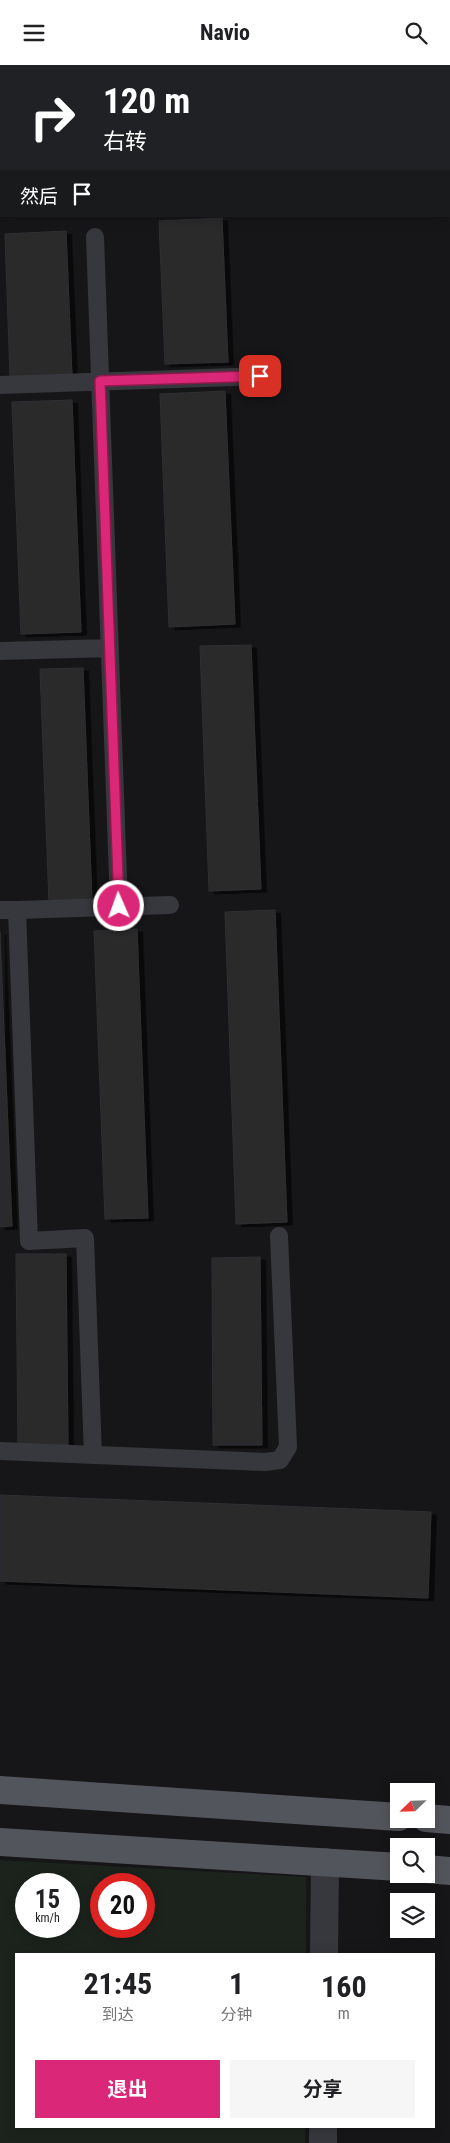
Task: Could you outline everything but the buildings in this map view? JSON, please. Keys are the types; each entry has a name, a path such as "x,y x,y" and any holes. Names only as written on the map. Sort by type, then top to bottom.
{"main road":[{"path":"0,1790 390,1816"},
{"path":"435,1819 450,1820"},
{"path":"0,1842 390,1866"},
{"path":"435,1870 450,1871"}],"street":[{"path":"324,1953 325,1861"},
{"path":"323,2128 323,2143"}],"lane":[{"path":"95,237 119,906"},
{"path":"0,385 260,376"},
{"path":"0,651 110,648"},
{"path":"93,1455 85,1239 30,1241 9,910 170,905"},
{"path":"0,1451 265,1462 280,1460 288,1447 279,1236"}],"shaded area":[{"path":"0,1860 306,1877 306,1953 15,1953 15,2128 305,2128 305,2143 0,2143"}],"route":[{"path":"119,906 100,381 260,376"}]}
